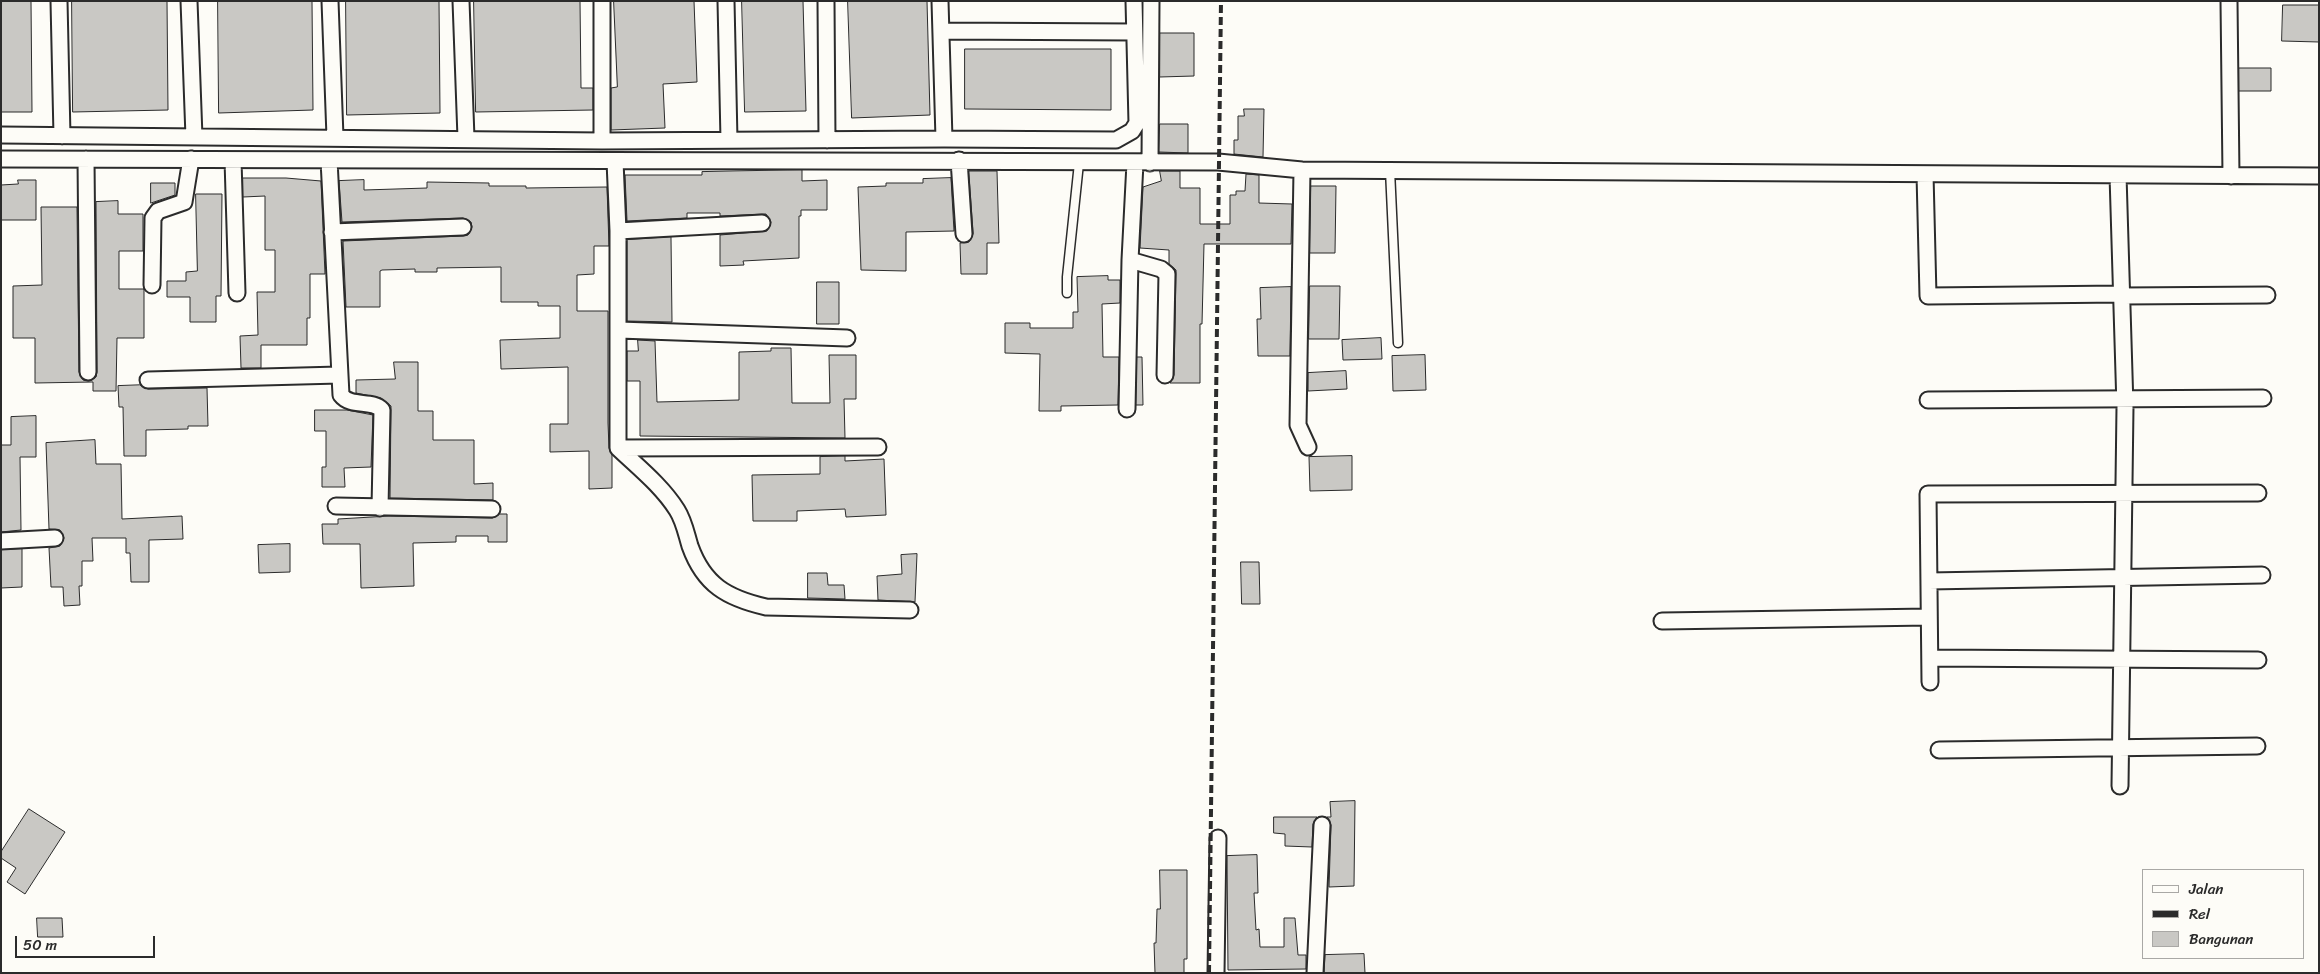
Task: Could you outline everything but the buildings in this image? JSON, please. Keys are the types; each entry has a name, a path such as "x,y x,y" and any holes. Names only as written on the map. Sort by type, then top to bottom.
{"street":[{"path":"59,1 62,136"},
{"path":"189,1 194,137"},
{"path":"330,1 334,137"},
{"path":"461,1 466,138"},
{"path":"602,1 602,141"},
{"path":"726,1 729,140"},
{"path":"826,1 827,140"},
{"path":"940,1 944,139"},
{"path":"1,135 466,138 602,141 1116,140 1124,138 1137,123 1134,1"},
{"path":"1150,163 1151,1"},
{"path":"2229,1 2231,176"},
{"path":"940,31 1134,32"},
{"path":"1,159 959,160 1079,163 1218,162 1302,170 2319,176"},
{"path":"152,285 153,218 158,211 184,202 191,159"},
{"path":"86,160 88,372"},
{"path":"233,160 237,293"},
{"path":"329,160 339,374 343,398 352,402 378,406 382,410 380,508"},
{"path":"959,160 964,234"},
{"path":"615,161 618,231 618,448 665,494 683,523 701,571 712,584 724,592 746,602 766,607 910,610"},
{"path":"1127,409 1130,260 1135,163"},
{"path":"1302,170 1298,425 1308,447"},
{"path":"1925,174 1928,296 2267,295"},
{"path":"2118,175 2125,400 2120,786"},
{"path":"618,231 762,223"},
{"path":"332,232 463,227"},
{"path":"1130,260 1162,269 1167,274 1165,375"},
{"path":"619,330 847,338"},
{"path":"148,380 339,374"},
{"path":"1928,400 2263,398"},
{"path":"618,448 878,447"},
{"path":"1930,682 1928,494 2258,493"},
{"path":"336,506 492,509"},
{"path":"1,541 55,538"},
{"path":"1929,581 2262,575"},
{"path":"1662,621 1929,617"},
{"path":"1930,658 2258,660"},
{"path":"1939,750 2257,746"},
{"path":"1315,973 1322,825"},
{"path":"1216,973 1218,838"}],"lane":[{"path":"1068,293 1067,277 1079,163"},
{"path":"1390,170 1398,344"}],"railway":[{"path":"1209,973 1221,1"}]}
